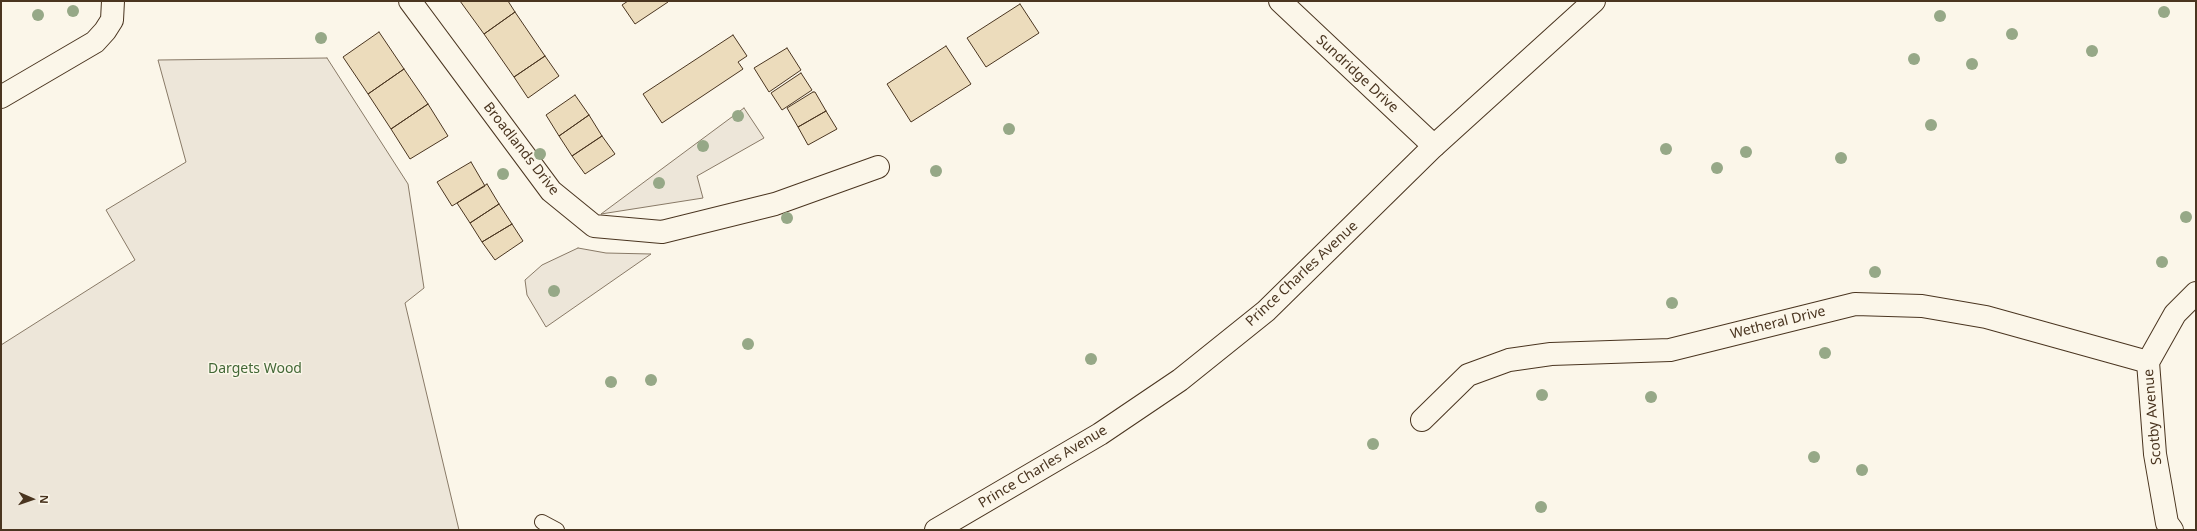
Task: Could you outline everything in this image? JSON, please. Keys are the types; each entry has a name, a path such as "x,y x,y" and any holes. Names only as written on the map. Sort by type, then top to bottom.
{"street":[{"path":"1,97 95,42 105,32 112,20 113,1"},
{"name":"Broadlands Drive","path":"410,1 551,191 594,226 662,232 775,204 878,168"},
{"name":"Sundridge Drive","path":"1280,1 1434,146"},
{"name":"Prince Charles Avenue","path":"936,530 1100,434 1180,380 1266,311 1434,146 1594,1"},
{"name":"Scotby Avenue","path":"2172,530 2167,522 2155,454 2148,362 2175,314 2196,293"},
{"name":"Wetheral Drive","path":"1422,420 1468,375 1509,360 1551,354 1670,350 1855,304 1922,306 1986,317 2148,362"}],"lane":[{"path":"542,522 557,530"}],"green space":[{"name":"Dargets Wood","path":"327,58 408,184 424,288 405,303 459,530 1,530 1,345 135,260 106,210 186,162 158,60"},
{"path":"744,108 764,138 697,176 703,198 601,214"},
{"path":"578,248 606,253 651,254 546,327 527,295 525,280 542,265"}],"building":[{"path":"460,1 508,1 515,12 484,34"},
{"path":"628,1 668,2 635,24 622,5"},
{"path":"1020,4 1039,33 986,67 967,38"},
{"path":"515,12 545,56 514,77 484,34"},
{"path":"379,32 404,69 368,94 343,57"},
{"path":"733,35 747,56 738,62 743,69 662,123 643,94"},
{"path":"946,46 971,84 911,122 887,84"},
{"path":"787,48 801,70 769,92 754,68"},
{"path":"545,56 559,76 528,98 514,77"},
{"path":"404,69 428,104 391,129 368,94"},
{"path":"801,73 812,90 782,110 771,93"},
{"path":"815,92 826,111 798,127 787,108"},
{"path":"575,95 589,115 559,136 546,115"},
{"path":"428,104 448,136 410,159 391,129"},
{"path":"826,111 837,129 808,145 798,127"},
{"path":"589,115 602,136 572,156 559,136"},
{"path":"602,136 615,154 585,174 572,156"},
{"path":"471,162 485,186 452,206 437,182"},
{"path":"487,184 499,204 470,223 457,203"},
{"path":"499,204 512,224 482,242 470,223"},
{"path":"512,224 523,241 495,260 482,242"}]}
